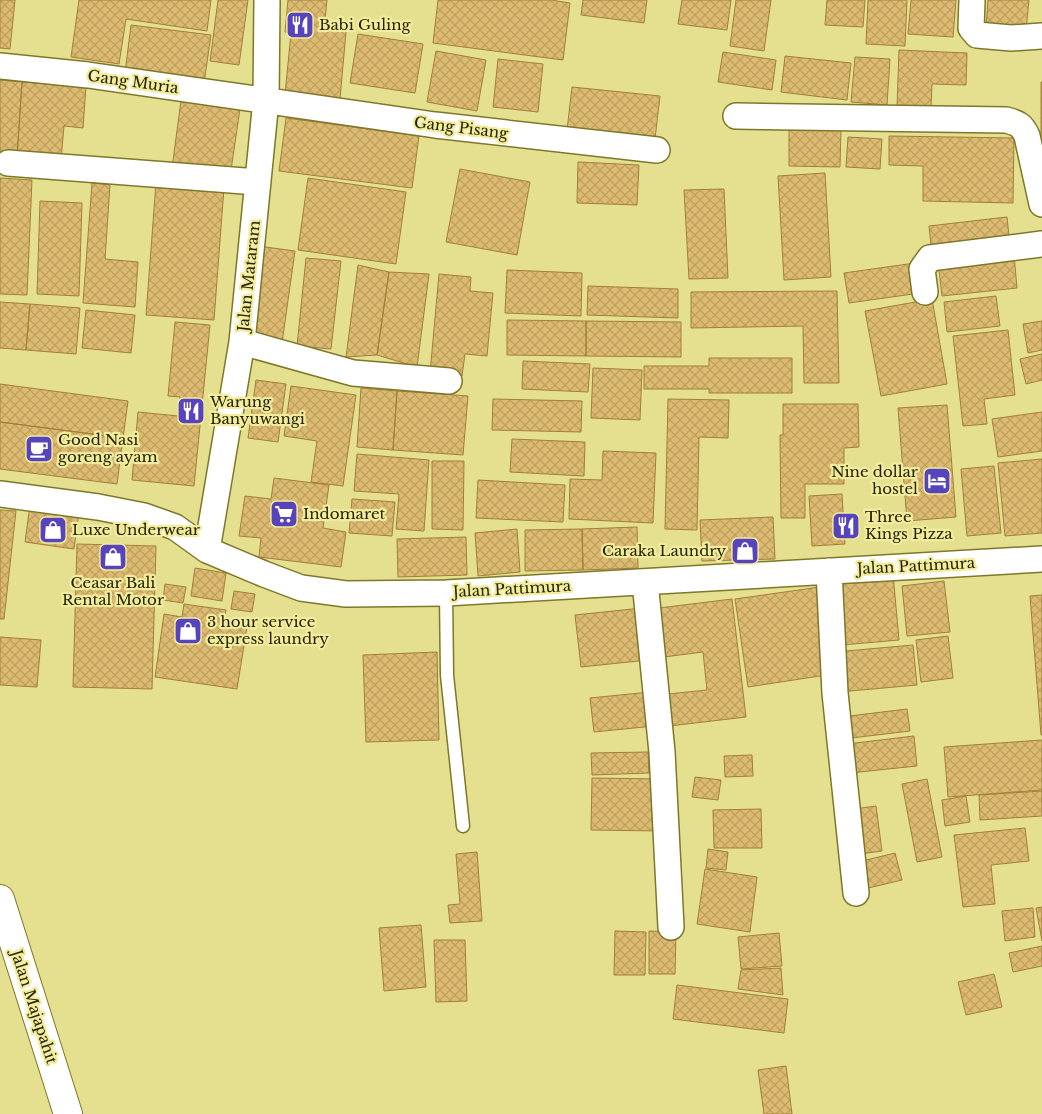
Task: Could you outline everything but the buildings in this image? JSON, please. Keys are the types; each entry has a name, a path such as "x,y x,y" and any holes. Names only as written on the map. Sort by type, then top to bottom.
{"street":[{"name":"Jalan Mataram","path":"207,550 242,342 266,100 267,0"},
{"path":"972,0 971,28 977,35 1011,38 1042,36"},
{"name":"Gang Muria","path":"0,66 88,75 266,100"},
{"name":"Gang Pisang","path":"266,100 435,126 657,150"},
{"path":"736,116 996,120 1018,123 1027,136 1042,204"},
{"path":"8,164 258,182"},
{"path":"925,292 922,269 930,258 1042,244"},
{"path":"242,342 353,373 449,381"},
{"name":"Jalan Pattimura","path":"0,494 98,507 144,516 175,527 207,550 301,588 346,594 446,593 1042,559"},
{"path":"829,571 834,693 856,892"},
{"path":"645,582 662,752 671,927"},
{"name":"Jalan Majapahit","path":"0,899 68,1114"}],"lane":[{"path":"446,593 447,675 463,826"}],"place":[{"name":"Babi Guling","path":"300,25"},
{"name":"Warung Banyuwangi","path":"191,411"},
{"name":"Good Nasi goreng ayam","path":"39,449"},
{"name":"Nine dollar hostel","path":"937,481"},
{"name":"Indomaret","path":"284,514"},
{"name":"Three Kings Pizza","path":"846,526"},
{"name":"Luxe Underwear","path":"53,530"},
{"name":"Caraka Laundry","path":"745,551"},
{"name":"Ceasar Bali Rental Motor","path":"113,557"},
{"name":"3 hour service express laundry","path":"188,631"}]}
